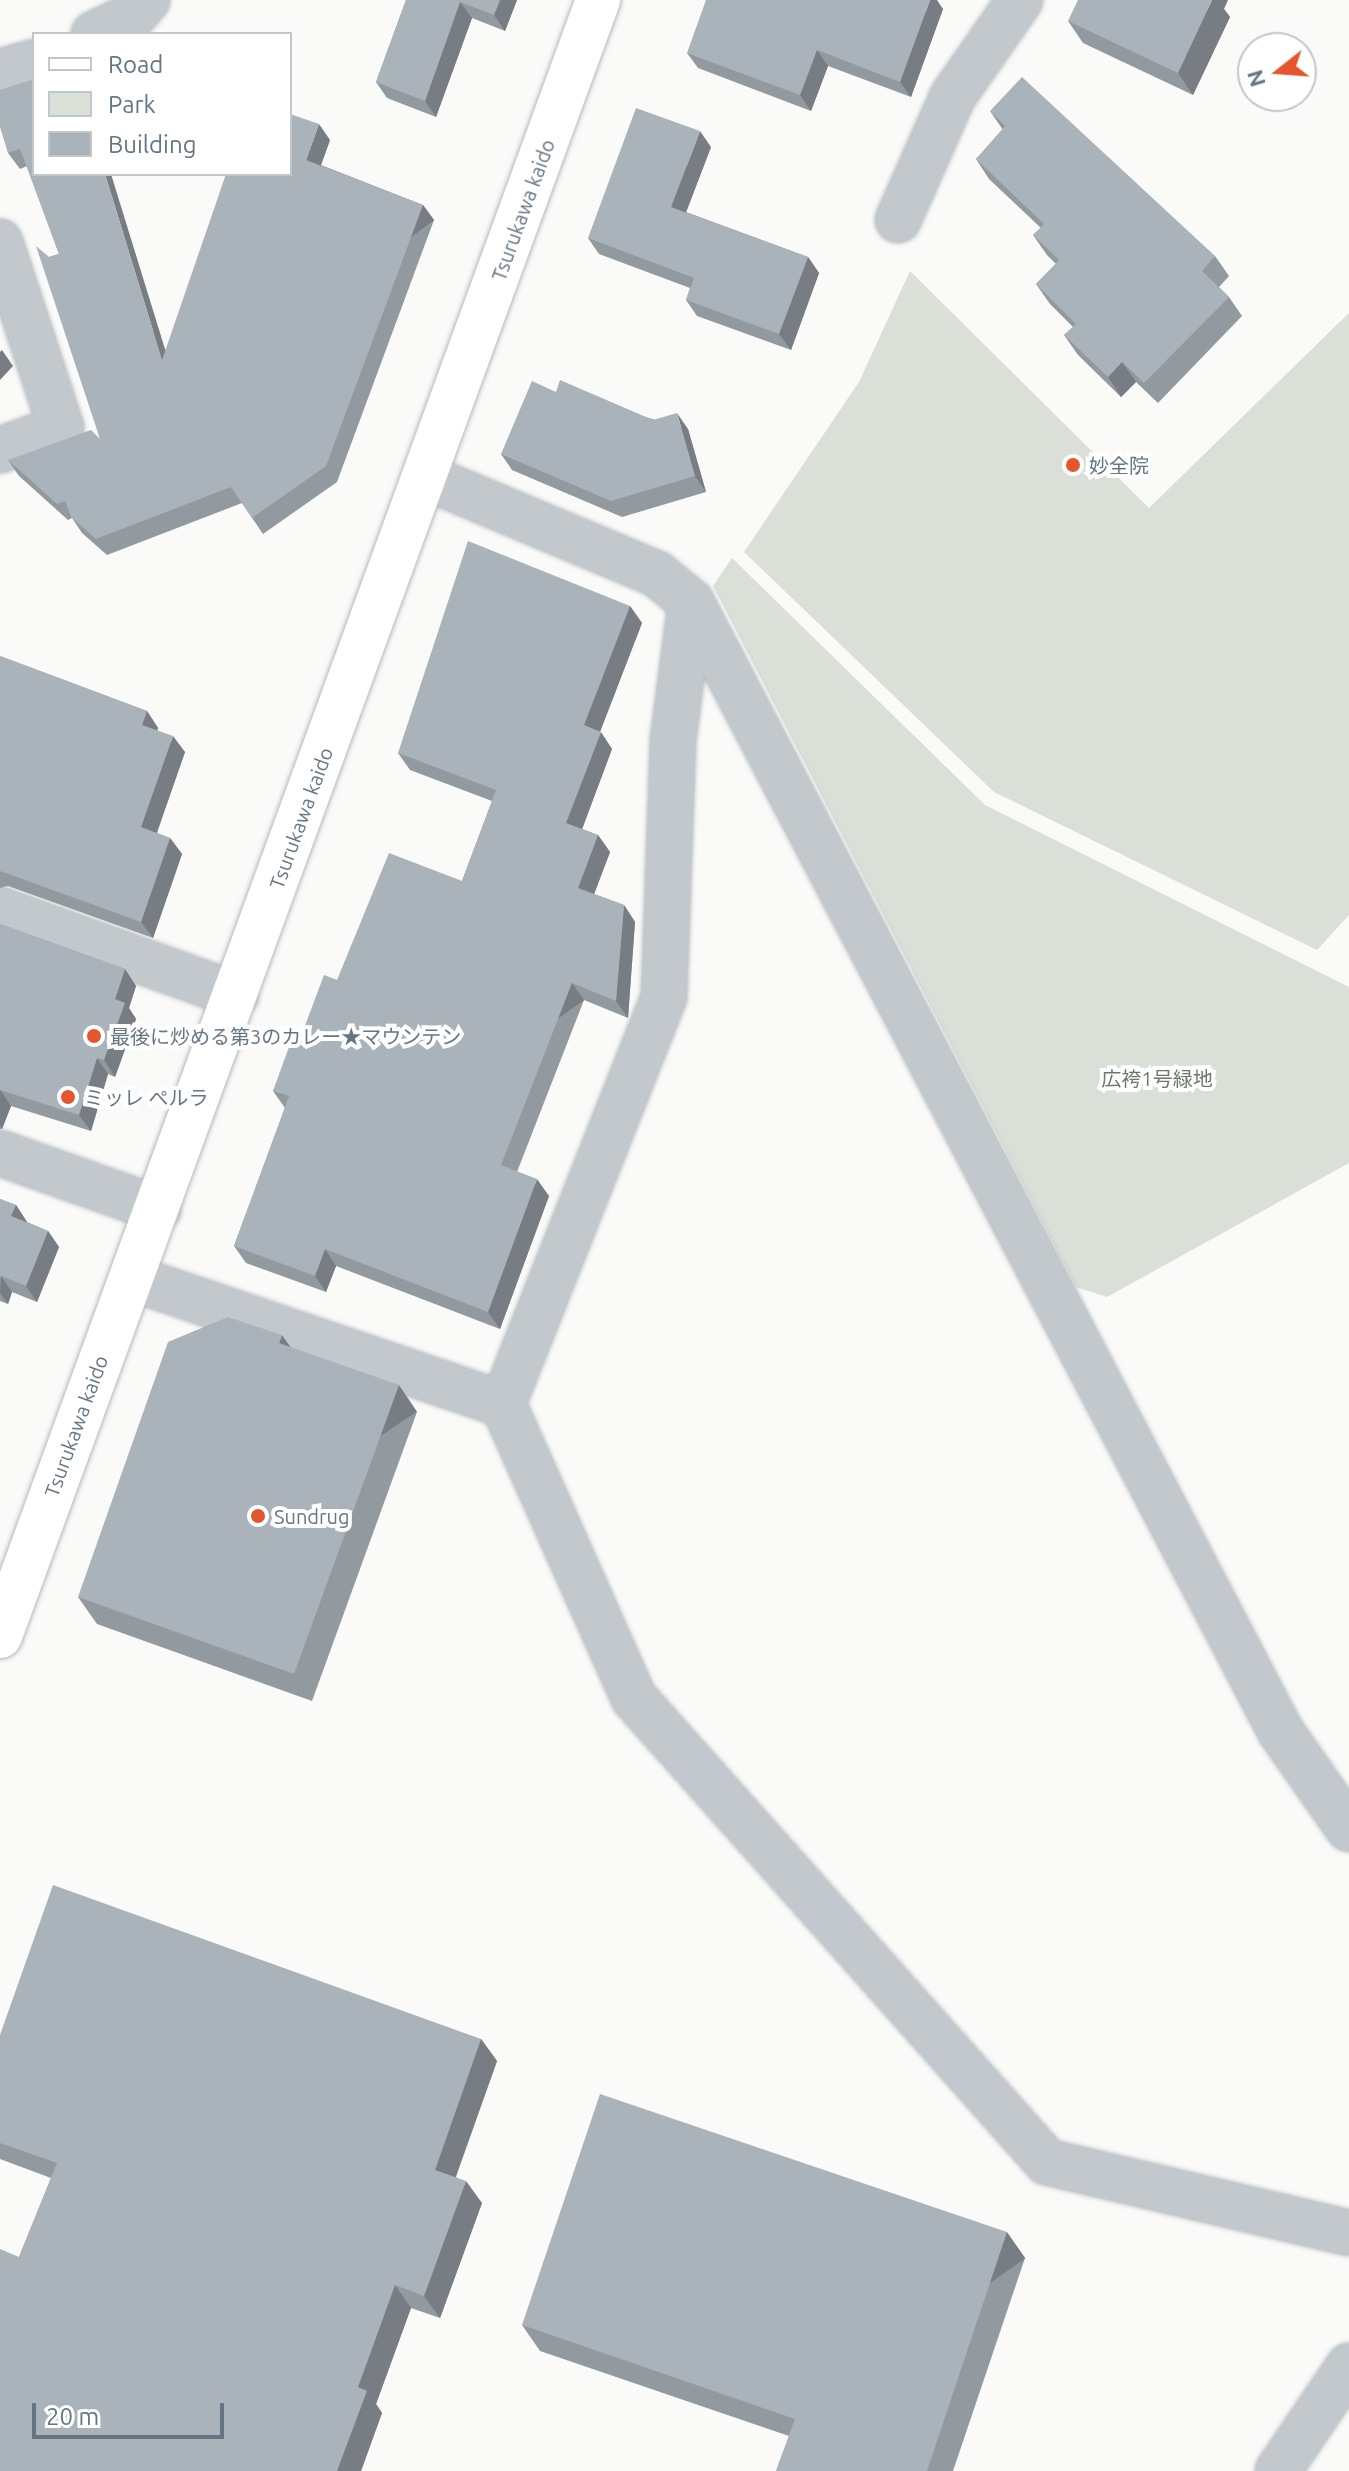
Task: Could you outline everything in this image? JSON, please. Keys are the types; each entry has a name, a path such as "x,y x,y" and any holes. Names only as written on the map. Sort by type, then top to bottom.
{"main road":[{"name":"Tsurukawa kaido","path":"0,1636 598,0"}],"street":[{"path":"98,32 134,15 147,0"},
{"path":"898,220 953,96 1020,0"},
{"path":"0,72 32,63"},
{"path":"0,242 61,428 0,450"},
{"path":"426,477 657,574 691,602 1281,1732 1349,1829"},
{"path":"691,602 673,741 664,997 503,1404 634,1698 1047,2162 1349,2233"},
{"path":"0,910 236,995"},
{"path":"0,1153 158,1209"},
{"path":"132,1278 503,1404"},
{"path":"1278,2471 1349,2366"}],"green space":[{"path":"910,271 1149,508 1349,313 1349,915 1317,950 994,792 744,552 859,382"},
{"name":"広袴1号緑地","path":"732,558 985,805 1349,987 1349,1163 1107,1297 1076,1287 713,586"}],"building":[{"path":"406,0 500,0 494,15 460,2 425,101 376,82"},
{"path":"706,0 930,0 900,82 817,50 800,95 687,53"},
{"path":"1078,0 1212,0 1178,73 1068,21"},
{"path":"1022,77 1215,256 1202,271 1229,297 1144,383 1122,362 1108,377 1064,335 1076,324 1036,284 1059,260 1033,235 1044,224 976,159 1005,126 990,111"},
{"path":"32,80 32,176 106,176 162,360 225,176 292,176 292,115 319,124 306,160 423,205 326,466 252,518 231,487 96,539 71,517 65,501 57,504 8,460 91,430 100,439 36,246 49,257 59,254 20,149 8,153 0,127 0,90"},
{"path":"636,108 700,131 671,207 808,257 779,334 686,300 694,278 588,238"},
{"path":"560,380 653,420 677,413 695,476 611,501 501,454 532,381 556,392"},
{"path":"468,541 630,606 584,725 601,732 566,823 598,835 578,888 624,905 616,1001 572,983 501,1165 537,1179 488,1312 325,1249 315,1276 234,1246 289,1096 273,1091 293,1036 300,1039 324,975 337,980 389,853 462,881 496,790 398,753"},
{"path":"0,656 147,711 142,725 173,736 141,827 170,838 141,922 0,871"},
{"path":"0,924 125,969 115,999 125,1003 104,1060 97,1058 79,1115 0,1090"},
{"path":"0,1199 16,1205 11,1216 48,1231 26,1286 0,1278"},
{"path":"228,1317 282,1335 279,1343 399,1385 294,1674 78,1597 168,1342"},
{"path":"53,1885 481,2039 435,2170 466,2181 424,2296 395,2285 358,2387 367,2391 337,2471 0,2471 0,2249 19,2257 57,2163 0,2143 0,2035"},
{"path":"600,2094 1007,2232 927,2471 776,2471 795,2419 522,2325"}],"place":[{"name":"妙全院","path":"1073,465"},
{"name":"最後に炒める第3のカレー★マウンテン","path":"94,1036"},
{"name":"ミッレ ぺルラ","path":"68,1097"},
{"name":"Sundrug","path":"258,1516"}]}
